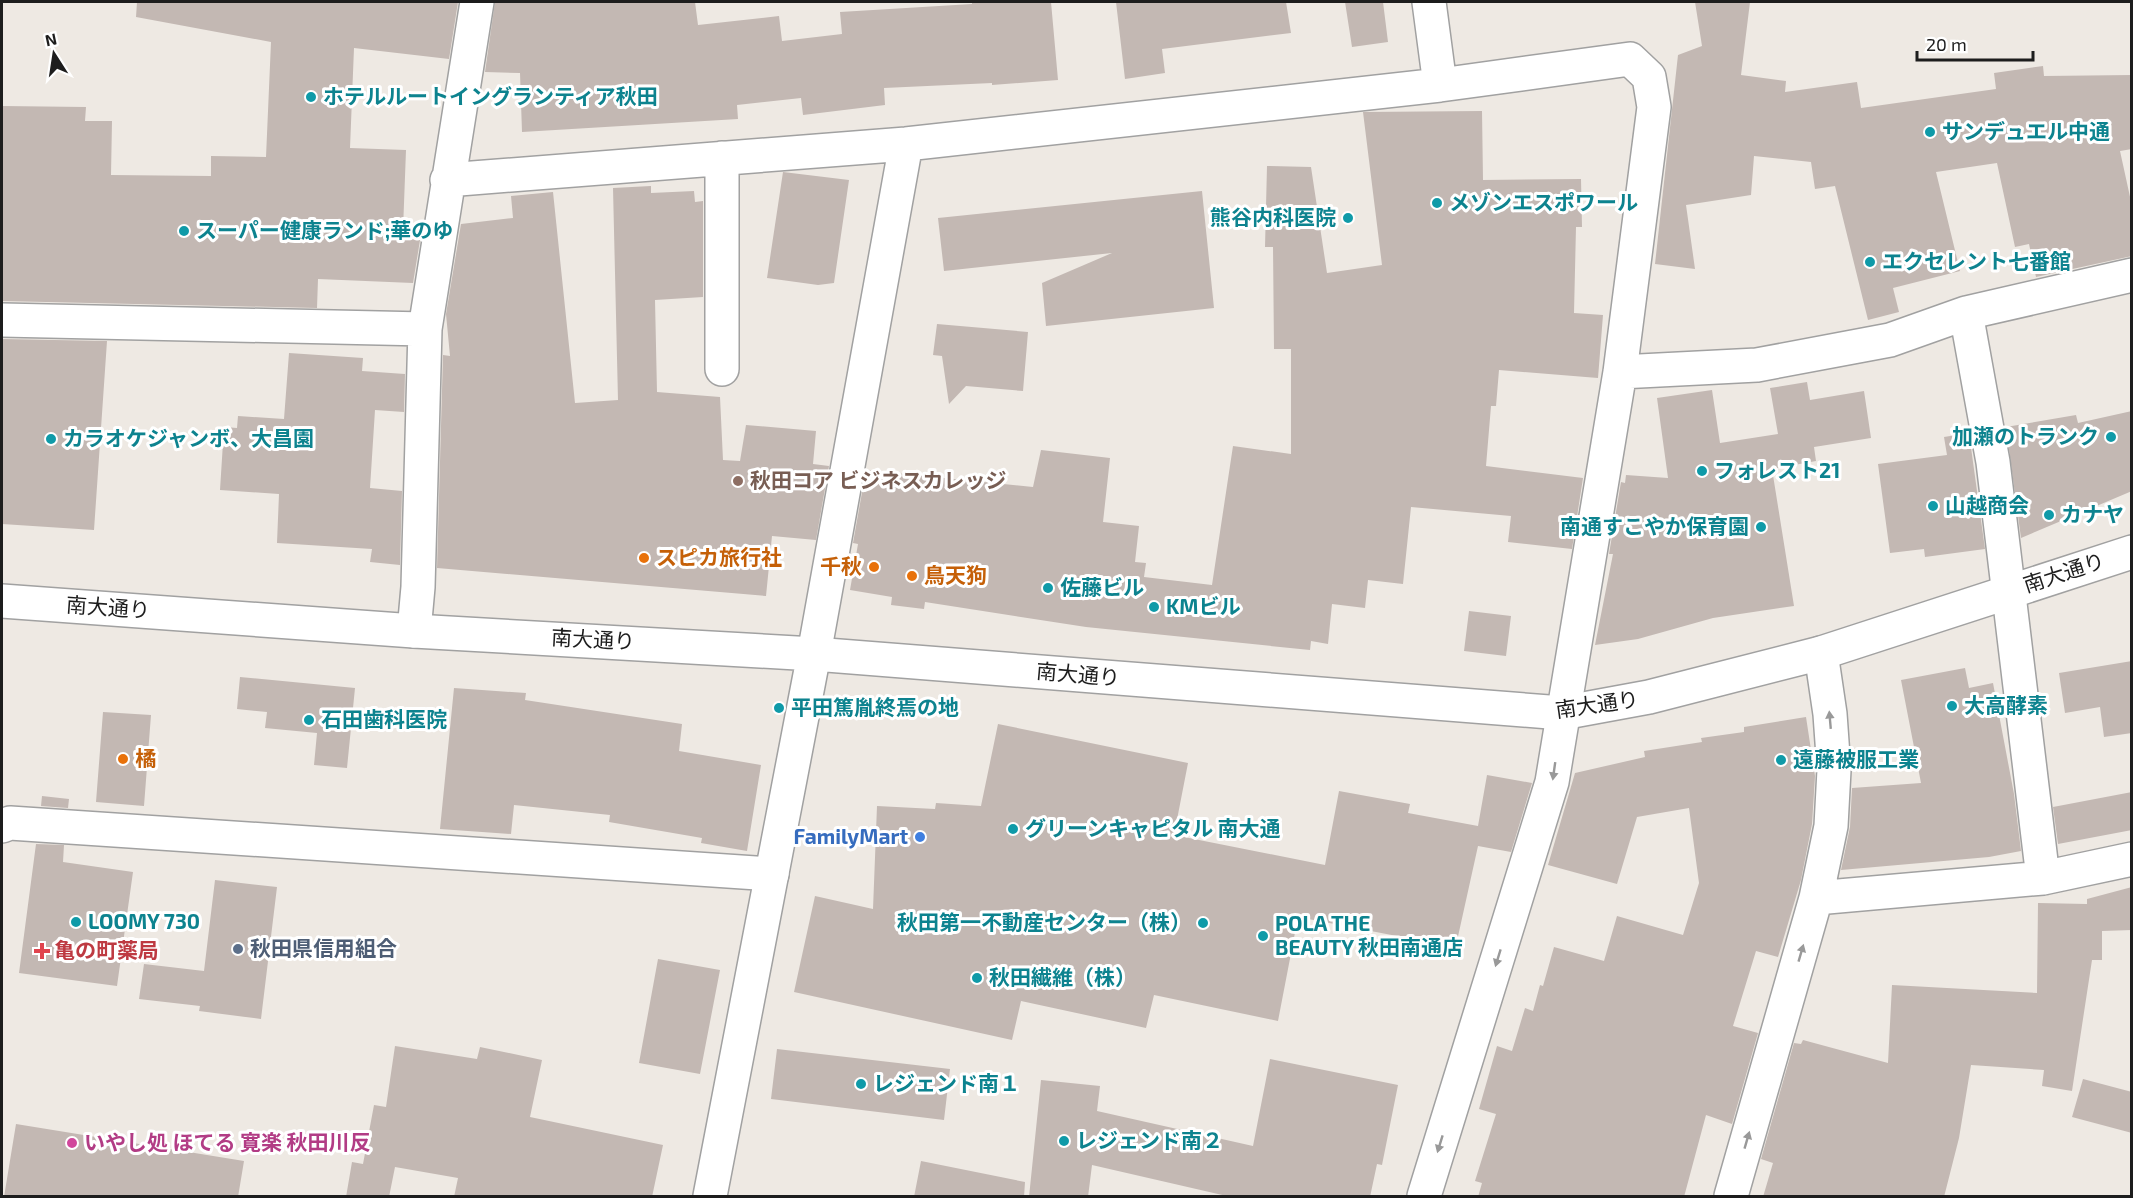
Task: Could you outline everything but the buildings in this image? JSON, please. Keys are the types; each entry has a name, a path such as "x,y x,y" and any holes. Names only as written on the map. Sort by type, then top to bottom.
{"street":[{"path":"414,630 418,587 425,329 477,2"},
{"path":"1429,2 1440,85"},
{"path":"447,180 906,144 1440,85 1630,59 1649,77 1654,107 1620,372 1552,782 1424,1197"},
{"path":"710,1197 814,654 906,144"},
{"path":"722,158 722,369"},
{"path":"1620,372 1757,365 1890,340 1966,313 2132,275"},
{"path":"1966,313 1993,462 2043,878"},
{"path":"2,320 425,329"},
{"name":"南大通り","path":"2,601 414,630 814,654 1562,713 1649,697 1821,653 2132,552"},
{"path":"1731,1197 1816,898 1831,826 1834,771 1830,714 1821,653"},
{"path":"2,826 10,823 772,874"},
{"path":"1816,898 2043,878 2132,858"}],"place":[{"name":"ホテルルートイングランティア秋田","path":"311,97"},
{"name":"サンデュエル中通","path":"1930,132"},
{"name":"メゾンエスポワール","path":"1437,203"},
{"name":"熊谷内科医院","path":"1348,218"},
{"name":"スーパー健康ランド;華のゆ","path":"184,231"},
{"name":"エクセレント七番館","path":"1870,262"},
{"name":"加瀬のトランク","path":"2111,437"},
{"name":"カラオケジャンボ、大昌園","path":"51,439"},
{"name":"フォレスト21","path":"1702,471"},
{"name":"秋田コア ビジネスカレッジ","path":"738,481"},
{"name":"山越商会","path":"1933,506"},
{"name":"カナヤ","path":"2049,515"},
{"name":"南通すこやか保育園","path":"1761,527"},
{"name":"スピカ旅行社","path":"644,558"},
{"name":"千秋","path":"874,567"},
{"name":"鳥天狗","path":"912,576"},
{"name":"佐藤ビル","path":"1048,588"},
{"name":"KMビル","path":"1154,607"},
{"name":"大高酵素","path":"1952,706"},
{"name":"平田篤胤終焉の地","path":"779,708"},
{"name":"石田歯科医院","path":"309,720"},
{"name":"橘","path":"123,759"},
{"name":"遠藤被服工業","path":"1781,760"},
{"name":"グリーンキャピタル 南大通","path":"1013,829"},
{"name":"FamilyMart","path":"920,837"},
{"name":"LOOMY 730","path":"76,922"},
{"name":"秋田第一不動産センター（株）","path":"1203,923"},
{"name":"POLA THE BEAUTY 秋田南通店","path":"1263,936"},
{"name":"秋田県信用組合","path":"238,949"},
{"name":"亀の町薬局","path":"42,951"},
{"name":"秋田繊維（株）","path":"977,978"},
{"name":"レジェンド南１","path":"861,1084"},
{"name":"レジェンド南２","path":"1064,1141"},
{"name":"いやし処 ほてる 寛楽 秋田川反","path":"72,1143"}]}
